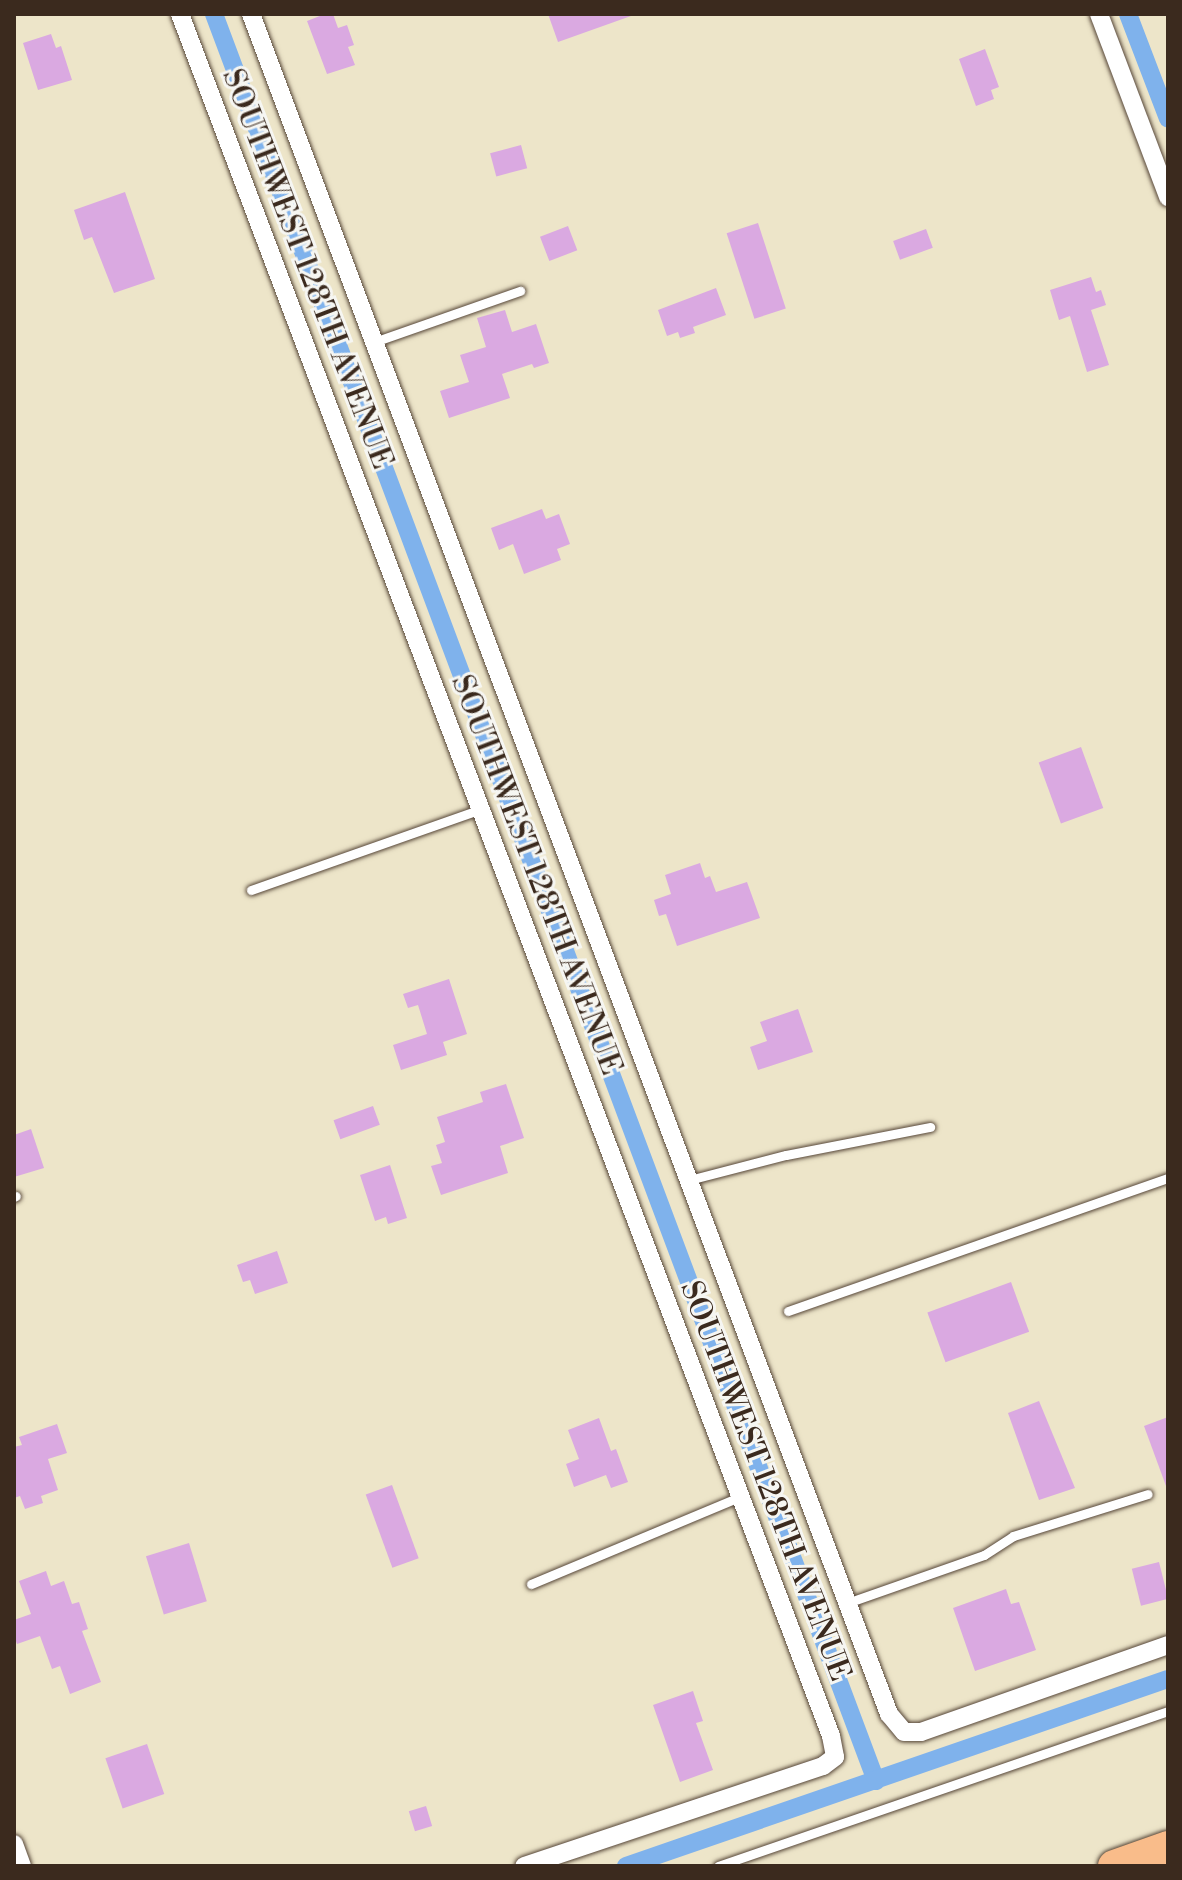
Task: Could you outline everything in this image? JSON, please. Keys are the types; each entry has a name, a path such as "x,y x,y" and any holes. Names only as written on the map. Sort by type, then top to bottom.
{"highway":[{"path":"1114,1866 1168,1847"}],"street":[{"name":"SOUTHWEST 128TH AVENUE","path":"180,14 741,1496 831,1736 835,1757 823,1766 524,1866"},
{"name":"SOUTHWEST 128TH AVENUE","path":"251,14 889,1714 904,1732 921,1732 1168,1645"},
{"path":"1099,14 1168,197"},
{"path":"14,1844 22,1866"}],"lane":[{"path":"374,342 520,291"},
{"path":"251,890 481,809"},
{"path":"689,1180 786,1155 930,1127"},
{"path":"788,1311 1168,1178"},
{"path":"847,1603 984,1555 1013,1536 1148,1494"},
{"path":"531,1584 741,1496"},
{"path":"718,1866 1168,1711"}],"building":[{"path":"333,14 338,28 347,25 354,45 348,47 355,65 327,74 307,21"},
{"path":"548,14 631,14 631,16 558,42"},
{"path":"51,34 56,48 61,46 72,80 38,90 23,43"},
{"path":"985,49 999,87 991,90 994,99 976,106 959,59"},
{"path":"521,145 527,168 496,176 490,153"},
{"path":"125,192 155,279 114,293 92,237 84,240 74,210"},
{"path":"758,223 786,309 754,319 727,233"},
{"path":"568,226 577,250 549,261 540,237"},
{"path":"926,229 933,248 900,260 893,241"},
{"path":"1091,277 1096,292 1101,290 1106,305 1091,310 1109,365 1087,372 1070,316 1059,320 1050,290"},
{"path":"716,288 726,315 693,327 695,333 680,338 678,332 667,336 658,310"},
{"path":"505,310 512,332 536,324 549,363 534,368 532,364 502,374 510,398 449,418 440,391 469,382 460,355 486,347 477,318"},
{"path":"542,509 546,519 559,514 570,544 557,549 561,560 524,574 513,544 499,550 491,528"},
{"path":"1081,747 1103,808 1061,823 1039,762"},
{"path":"700,863 705,878 710,876 716,892 747,882 760,918 677,946 666,914 659,916 654,900 671,894 665,875"},
{"path":"449,979 467,1034 443,1042 447,1055 401,1070 393,1045 427,1034 418,1005 408,1008 403,994"},
{"path":"798,1009 813,1052 758,1070 750,1047 767,1041 760,1022"},
{"path":"506,1084 524,1138 500,1146 508,1173 441,1195 431,1166 442,1163 436,1145 445,1142 437,1117 483,1102 480,1092"},
{"path":"373,1106 380,1125 340,1139 334,1120"},
{"path":"31,1129 44,1168 14,1177 14,1135"},
{"path":"390,1165 407,1218 388,1224 386,1217 375,1221 360,1175"},
{"path":"277,1251 288,1283 255,1294 250,1280 243,1282 237,1265"},
{"path":"1011,1282 1029,1332 945,1362 927,1312"},
{"path":"1039,1401 1075,1488 1039,1500 1008,1413"},
{"path":"1168,1417 1168,1486 1166,1486 1144,1426"},
{"path":"599,1418 611,1451 616,1449 628,1482 611,1488 606,1475 574,1487 566,1464 579,1459 568,1430"},
{"path":"57,1424 67,1453 48,1459 58,1490 41,1496 43,1503 25,1509 20,1496 14,1498 14,1447 22,1445 19,1437"},
{"path":"392,1485 419,1558 392,1568 366,1495"},
{"path":"189,1543 207,1601 164,1614 146,1556"},
{"path":"1159,1562 1168,1599 1141,1606 1132,1569"},
{"path":"46,1571 51,1586 64,1581 72,1604 79,1602 88,1629 82,1631 101,1682 70,1694 60,1666 52,1669 40,1636 17,1644 14,1636 14,1620 31,1614 19,1581"},
{"path":"1006,1589 1011,1604 1019,1602 1036,1650 975,1671 953,1608"},
{"path":"693,1691 703,1721 696,1723 713,1770 680,1782 653,1705"},
{"path":"147,1744 164,1794 123,1808 105,1758"},
{"path":"426,1806 432,1826 415,1831 409,1811"}],"waterway":[{"path":"214,14 876,1781"},
{"path":"1128,14 1168,119"},
{"path":"626,1866 1168,1679"}]}
